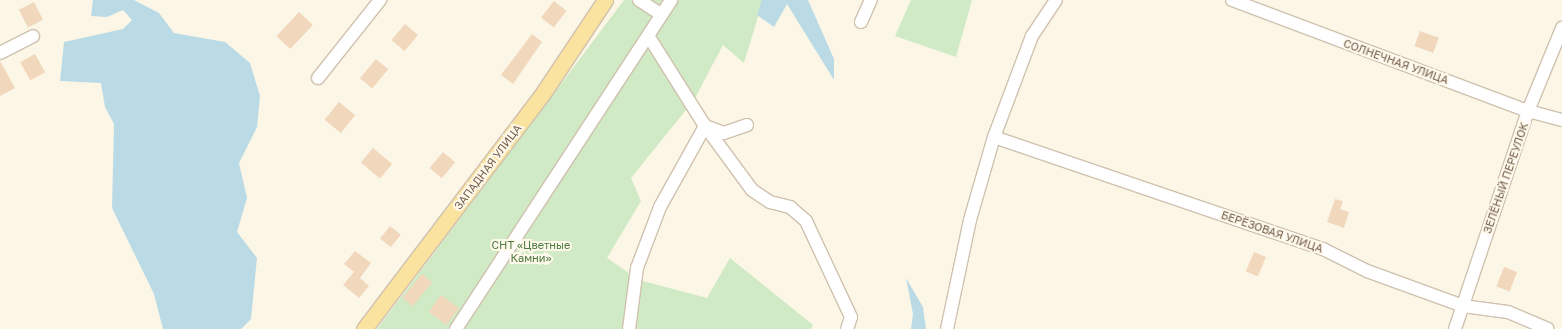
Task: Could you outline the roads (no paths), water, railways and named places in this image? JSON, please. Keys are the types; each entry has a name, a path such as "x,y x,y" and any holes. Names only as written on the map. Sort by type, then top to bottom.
{"main road":[{"name":"ЗАПАДНАЯ УЛИЦА","path":"364,329 543,93 605,0"}],"street":[{"path":"318,78 380,0"},
{"path":"640,0 662,16"},
{"path":"456,329 649,37 671,0"},
{"path":"861,22 871,0"},
{"path":"947,329 970,220 994,137 1032,36 1056,0"},
{"name":"СОЛНЕЧНАЯ УЛИЦА","path":"1232,0 1528,111 1562,120"},
{"name":"ЗЕЛЁНЫЙ ПЕРЕУЛОК","path":"1455,329 1528,111 1562,28"},
{"path":"0,53 33,36"},
{"path":"649,37 705,126 752,190 770,202 790,207 806,221 852,317 847,329"},
{"path":"705,126 724,133 748,125"},
{"path":"628,329 637,268 660,207 705,126"},
{"name":"БЕРЁЗОВАЯ УЛИЦА","path":"994,137 1323,249 1368,271 1462,306 1508,312 1548,329"}],"water":[{"path":"93,0 134,0 159,13 174,33 225,42 250,63 260,96 257,127 239,163 247,198 237,232 257,258 251,319 241,329 163,329 154,294 112,208 114,124 105,107 101,83 60,81 64,42 123,29 132,20 123,10 107,17 91,16"},
{"path":"762,0 808,0 834,59 834,80 787,4 774,27 757,15"},
{"path":"906,278 923,307 926,329 911,329 913,314"}],"park label":[{"name":"СНТ «Цветные Камни»","path":"531,252"}]}
